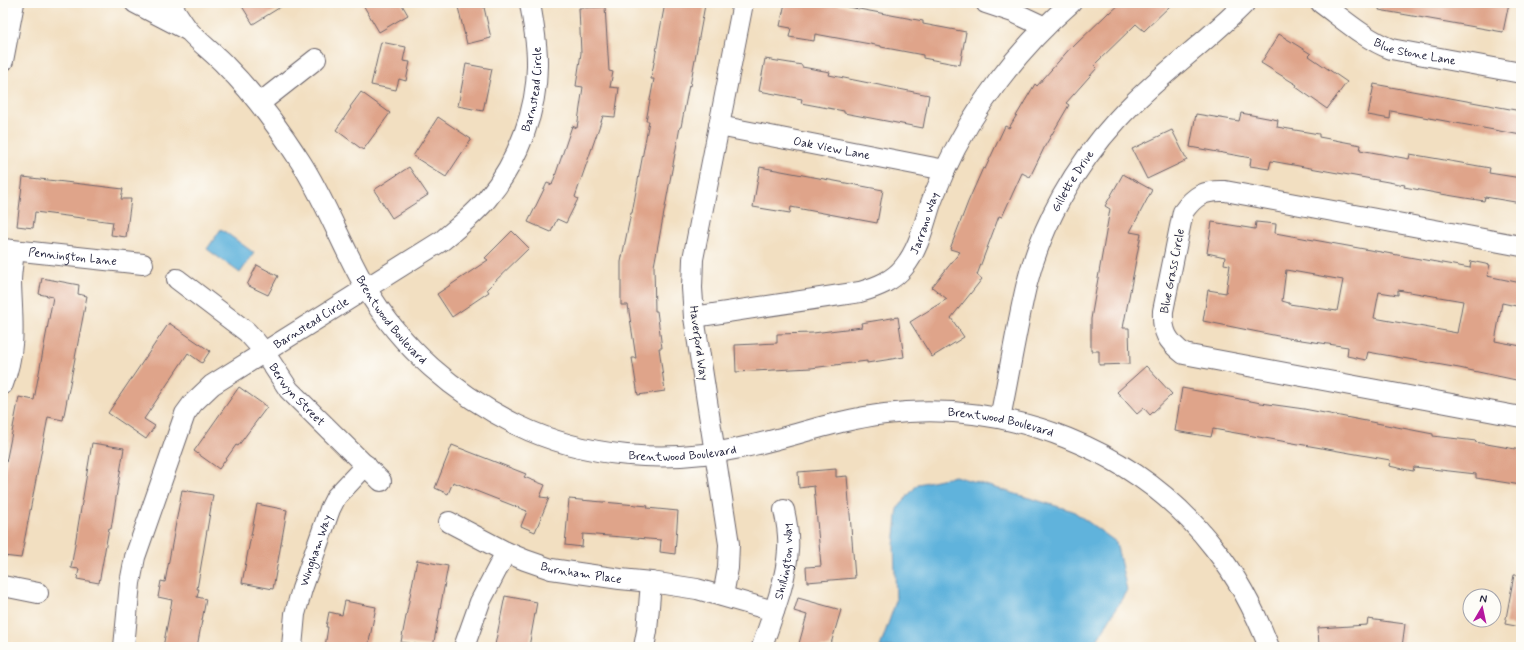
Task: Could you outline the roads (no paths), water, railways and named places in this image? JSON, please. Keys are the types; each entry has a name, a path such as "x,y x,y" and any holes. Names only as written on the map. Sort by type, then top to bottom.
{"street":[{"path":"3,61 14,3"},
{"name":"Brentwood Boulevard","path":"135,3 189,31"},
{"name":"Brentwood Boulevard","path":"169,3 189,31 226,66 260,104 303,166 366,288 390,323 417,355 449,383 477,403 520,426 559,441 628,456 698,456 743,448 844,421 887,414 931,411 960,413 1000,418 1037,427 1065,437 1104,455 1152,486 1184,514 1213,546 1237,580 1258,618 1269,647"},
{"name":"Barnstead Circle","path":"124,647 130,583 135,557 185,414 192,403 202,393 264,352 443,240 466,221 496,188 511,162 528,121 535,92 537,62 535,32 530,3"},
{"name":"Haverford Way","path":"723,596 728,568 729,544 694,317 692,288 693,259 743,3"},
{"path":"986,3 1013,12 1045,27"},
{"name":"Jarrano Way","path":"694,317 860,292 884,283 904,267 917,245 932,200 945,170 964,134 991,91 1022,51 1071,3"},
{"name":"Gillette Drive","path":"1000,418 1026,286 1051,217 1065,191 1089,153 1118,119 1139,98 1224,25 1245,3"},
{"name":"Blue Stone Lane","path":"1321,3 1367,37 1378,44 1391,49 1521,73"},
{"path":"260,104 316,59"},
{"name":"Oak View Lane","path":"719,126 945,170"},
{"name":"Blue Grass Circle","path":"1521,246 1225,191 1213,191 1201,194 1190,202 1183,212 1163,311 1163,324 1166,336 1174,346 1184,354 1521,417"},
{"path":"3,384 12,347 14,321 9,250"},
{"name":"Pennington Lane","path":"9,250 142,264"},
{"name":"Berwyn Street","path":"177,279 247,332 264,352 289,390 382,480"},
{"name":"Wingham Way","path":"292,647 295,614 302,589 330,509 336,497 366,465"},
{"name":"Shillington Way","path":"774,611 785,574 788,550 787,526 784,510"},
{"name":"Burnham Place","path":"449,522 506,552 551,568 620,580 652,582 697,589 723,596"},
{"path":"464,647 480,602 506,552"},
{"path":"644,647 652,582"},
{"path":"3,586 38,593"},
{"path":"723,596 774,611 762,647"}],"water":[{"path":"221,229 254,253 240,273 207,249"},
{"path":"955,476 1073,511 1116,542 1127,590 1096,642 1089,647 880,647 896,601 894,545 898,507 918,484"}]}
